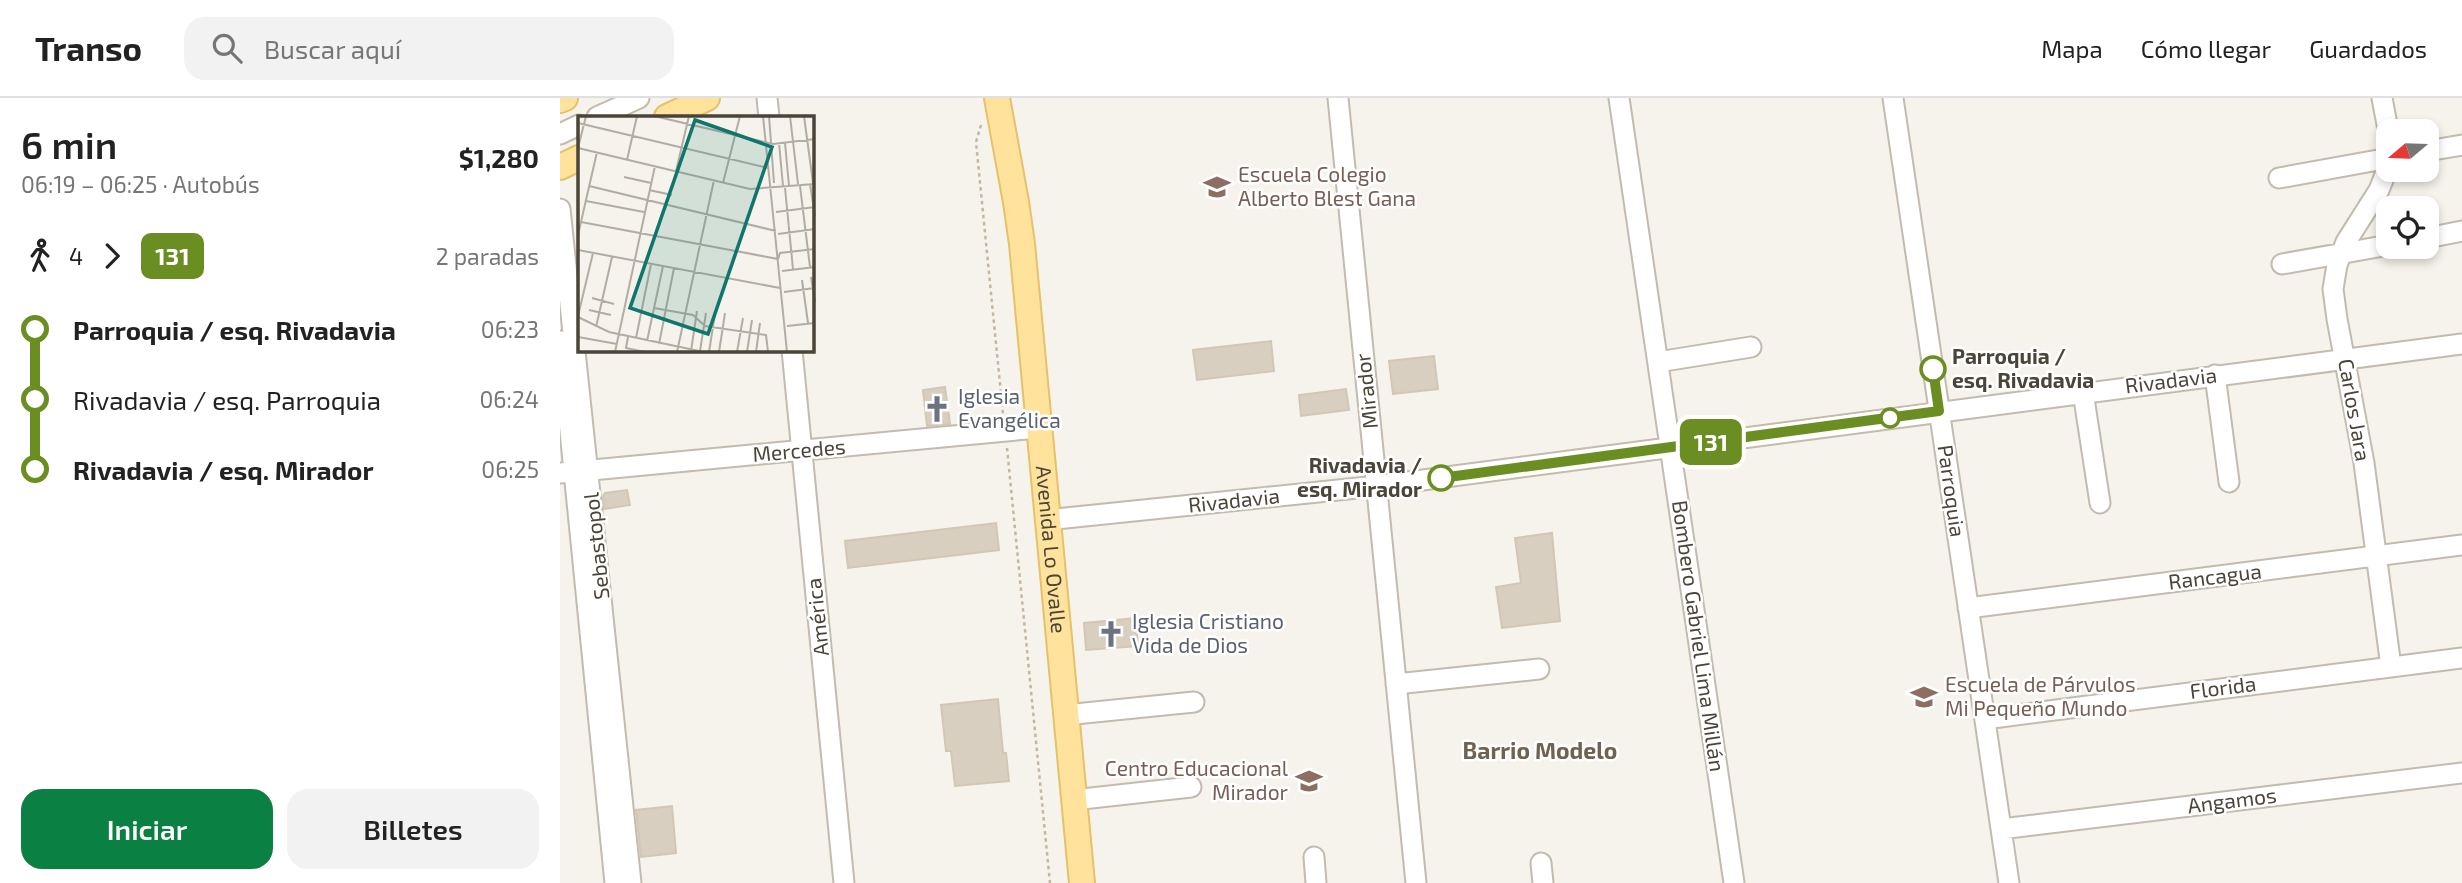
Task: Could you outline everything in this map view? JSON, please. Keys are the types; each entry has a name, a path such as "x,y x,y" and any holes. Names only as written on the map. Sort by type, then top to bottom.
{"main road":[{"path":"560,100 565,98"},
{"path":"669,116 707,98"},
{"name":"Avenida Lo Ovalle","path":"988,98 1004,135"},
{"name":"Avenida Lo Ovalle","path":"997,98 1022,244 1082,883"},
{"path":"560,167 578,158"}],"street":[{"path":"599,116 639,98"},
{"path":"767,98 769,116"},
{"name":"Mirador","path":"1338,98 1416,883"},
{"name":"Bombero Gabriel Lima Millán","path":"1619,98 1734,883"},
{"name":"Parroquia","path":"1893,98 2009,883"},
{"path":"2382,98 2386,119"},
{"path":"560,134 578,125"},
{"path":"2440,149 2462,145"},
{"path":"2278,178 2376,160"},
{"name":"Carlos Jara","path":"2382,182 2341,254 2334,277 2334,302 2364,463 2391,667"},
{"name":"Sebastopol","path":"560,209 575,471 631,883"},
{"path":"2439,236 2462,231"},
{"path":"2282,264 2376,247"},
{"name":"Sebastopol","path":"560,329 615,883"},
{"name":"Rivadavia","path":"1046,520 1377,486 2462,344"},
{"path":"1658,362 1751,347"},
{"name":"América","path":"792,352 844,883"},
{"path":"2215,375 2230,482"},
{"path":"2083,392 2100,503"},
{"name":"Mercedes","path":"575,471 1038,428"},
{"name":"Rancagua","path":"1968,608 2462,545"},
{"name":"Florida","path":"1985,719 2462,658"},
{"path":"1396,684 1539,669"},
{"path":"1065,715 1194,702"},
{"name":"Angamos","path":"2001,829 2462,773"},
{"path":"1073,800 1191,787"},
{"path":"1314,857 1316,883"},
{"path":"1541,863 1543,883"}],"path":[{"path":"982,122 976,142 1050,883"}],"building":[{"path":"1271,341 1274,371 1197,380 1193,350"},
{"path":"1434,356 1438,389 1393,394 1389,361"},
{"name":"Iglesia Evangélica","path":"945,387 950,424 927,426 923,390"},
{"path":"1346,389 1349,410 1301,416 1299,395"},
{"path":"627,490 630,505 604,509 605,493"},
{"path":"996,523 999,550 848,568 845,541"},
{"path":"1552,533 1560,621 1502,628 1496,587 1521,583 1515,538"},
{"name":"Iglesia Cristiano Vida de Dios","path":"1136,618 1138,646 1086,650 1084,623"},
{"path":"998,699 1003,753 1006,753 1009,781 955,786 951,751 946,751 941,705"},
{"path":"672,806 676,853 641,857 636,810"}],"bus line":[{"name":"131","path":"1441,478 1939,411 1933,369"}],"place":[{"name":"Escuela Colegio Alberto Blest Gana","path":"1217,187"},
{"name":"Parroquia / esq. Rivadavia","path":"1933,369"},
{"name":"Iglesia Evangélica","path":"937,409"},
{"name":"Rivadavia / esq. Mirador","path":"1441,478"},
{"name":"Iglesia Cristiano Vida de Dios","path":"1111,634"},
{"name":"Escuela de Párvulos Mi Pequeño Mundo","path":"1924,697"},
{"name":"Centro Educacional Mirador","path":"1309,781"}],"district":[{"name":"Barrio Modelo","path":"1540,751"}]}
